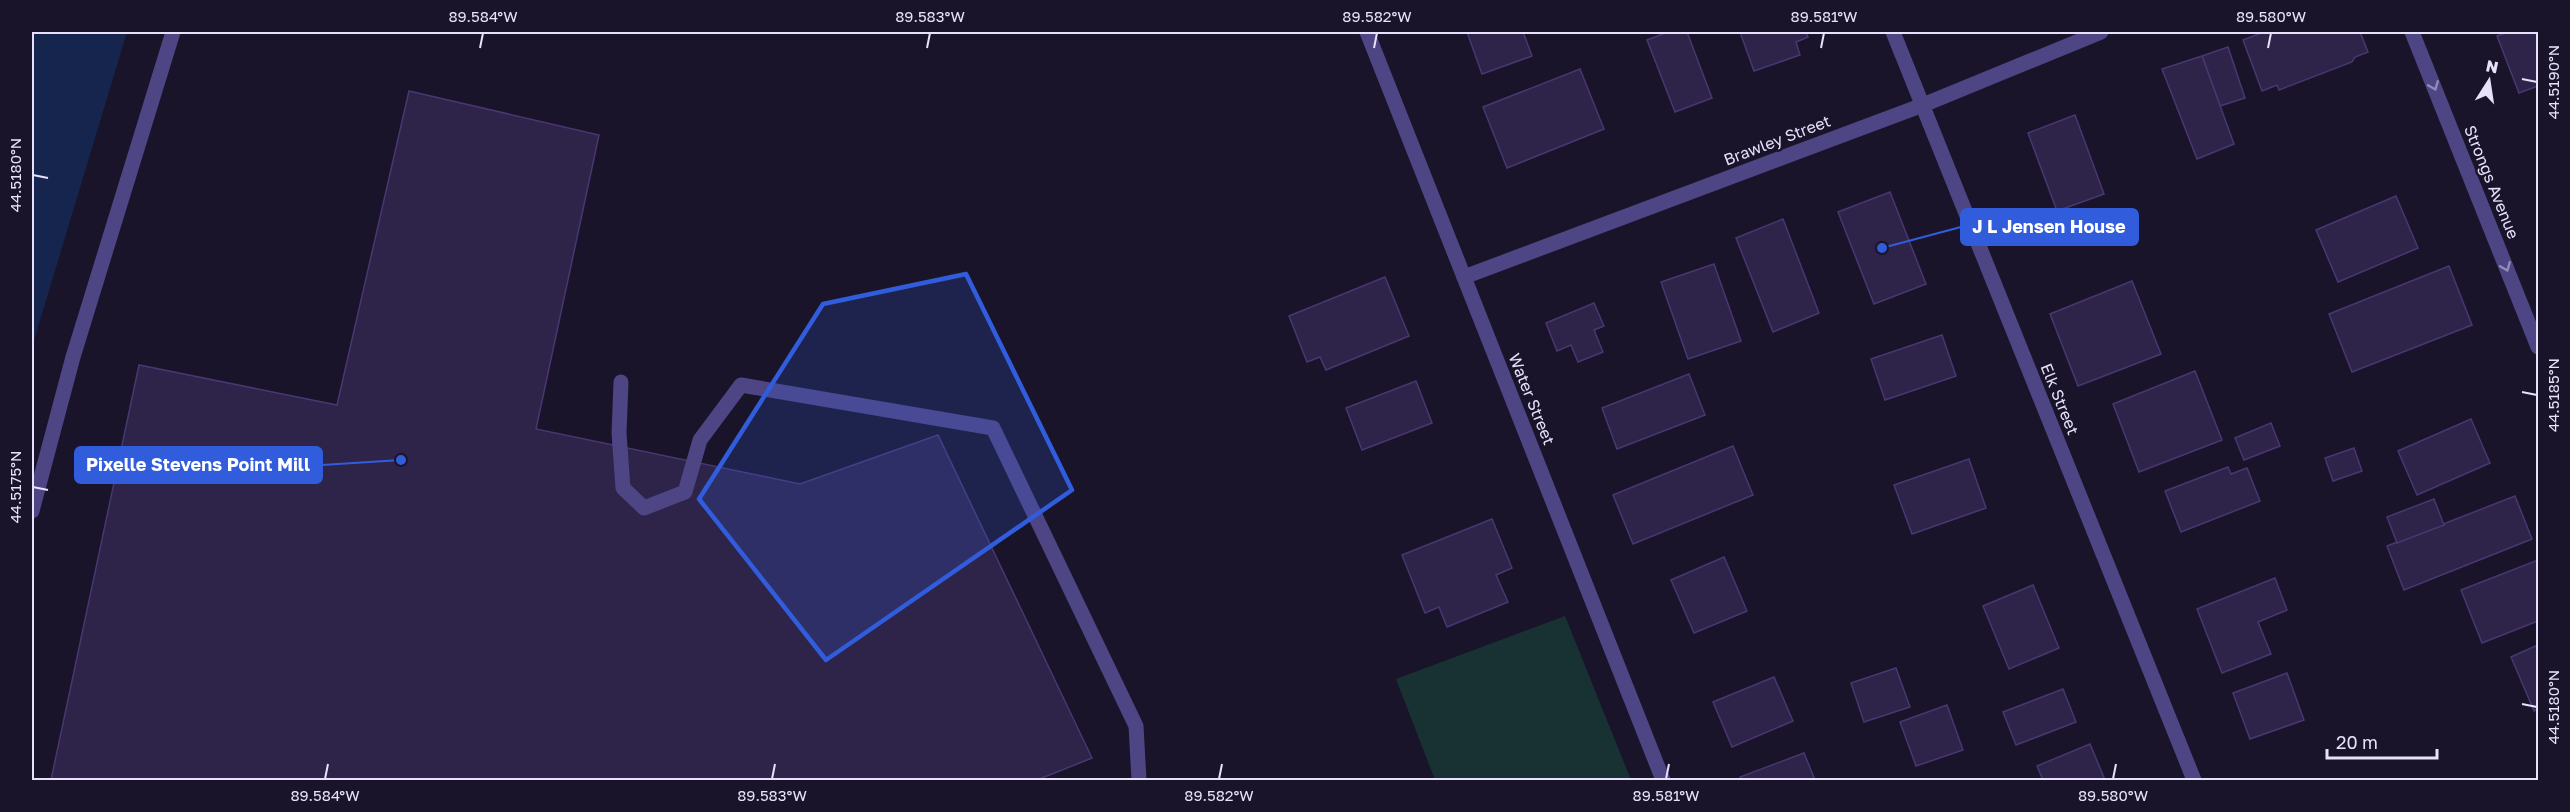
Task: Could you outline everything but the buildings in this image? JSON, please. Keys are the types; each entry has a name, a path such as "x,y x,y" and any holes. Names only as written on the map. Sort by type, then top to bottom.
{"street":[{"path":"32,511 73,357 173,32"},
{"name":"Water Street","path":"1367,32 1663,780"},
{"name":"Elk Street","path":"1893,32 2194,780"},
{"name":"Brawley Street","path":"1464,277 1923,105 2101,32"},
{"name":"Strongs Avenue","path":"2412,32 2538,347"},
{"path":"621,382 619,433 623,488 644,508 685,492 700,440 741,386 993,428 1136,726 1139,780"}],"highlighted area":[{"path":"966,274 1072,490 826,660 699,499 823,304"}],"green space":[{"path":"1565,616 1631,780 1435,780 1396,679"}],"water":[{"path":"32,32 127,32 32,347"}],"place":[{"name":"J L Jensen House","path":"1882,248"},
{"name":"Pixelle Stevens Point Mill","path":"401,460"}]}
